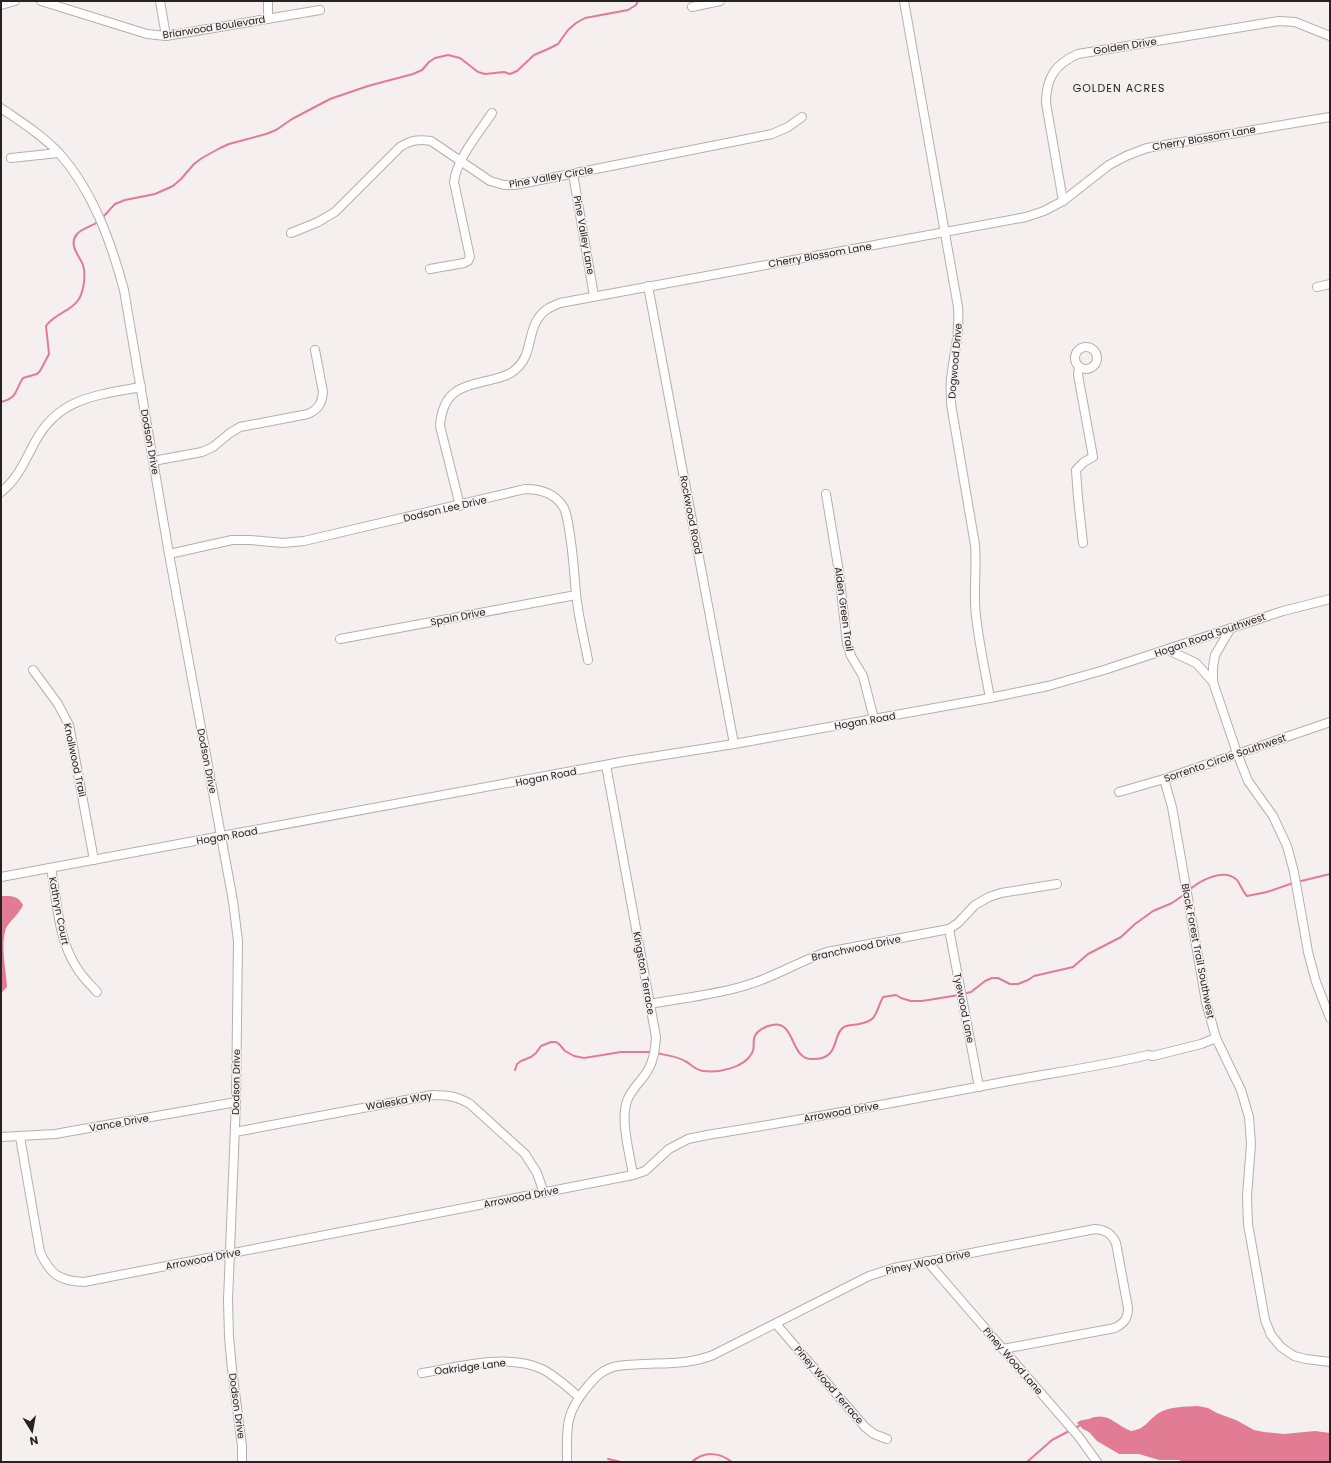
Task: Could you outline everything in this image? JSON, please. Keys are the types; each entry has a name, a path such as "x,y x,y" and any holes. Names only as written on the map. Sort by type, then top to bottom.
{"street":[{"path":"1,5 15,1"},
{"path":"160,1 166,36"},
{"path":"268,1 268,19"},
{"path":"692,7 720,1"},
{"name":"Dogwood Drive","path":"904,1 959,321 958,340 951,380 951,404 975,545 976,615 990,698"},
{"name":"Briarwood Boulevard","path":"46,2 147,34 166,36 320,10"},
{"name":"Golden Drive","path":"1063,201 1046,103 1046,92 1050,79 1056,68 1066,59 1078,54 1279,22 1296,22 1330,36"},
{"name":"Dodson Drive","path":"1,108 32,129 58,153 72,169 103,226 114,252 124,290 169,554 234,901 238,941 236,1102 228,1300 229,1337 242,1446 242,1462"},
{"path":"430,268 464,263 468,261 470,257 454,182 455,173 492,113"},
{"name":"Pine Valley Circle","path":"291,233 318,222 335,212 400,147 409,141 420,139 431,141 490,181 504,185 515,185 772,134 788,127 802,117"},
{"name":"Cherry Blossom Lane","path":"460,506 440,426 441,413 446,402 453,393 462,388 503,377 517,369 527,354 534,324 547,309 560,303 1026,217 1044,211 1063,201 1110,165 1126,156 1147,148 1330,117"},
{"path":"11,158 58,153"},
{"name":"Pine Valley Lane","path":"573,174 594,296"},
{"path":"1317,287 1330,284"},
{"name":"Rockwood Road","path":"648,286 734,744"},
{"path":"153,461 202,452 213,447 230,433 240,428 308,414 314,411 320,406 323,392 315,350"},
{"path":"1079,367 1078,375 1093,456 1076,470 1083,543"},
{"path":"1,492 12,482 20,471 42,430 54,416 79,400 99,394 141,387"},
{"name":"Dodson Lee Drive","path":"169,554 232,540 283,543 304,541 460,506 525,489 544,491 556,498 564,509 567,518 572,547 576,595 588,660"},
{"name":"Alden Green Trail","path":"826,494 839,572 847,644 851,656 864,676 874,719"},
{"name":"Spain Drive","path":"340,639 576,595"},
{"name":"Hogan Road Southwest","path":"1090,674 1168,650 1283,611 1330,599"},
{"path":"1231,628 1215,655 1213,682 1248,781 1272,816 1287,846 1294,872 1308,952 1316,982 1330,1018"},
{"path":"1168,650 1196,663 1213,682"},
{"name":"Knollwood Trail","path":"33,670 58,704 69,725 94,860"},
{"name":"Hogan Road","path":"1,877 606,765 734,744 990,698 1048,686 1090,674"},
{"name":"Sorrento Circle Southwest","path":"1119,792 1164,779 1330,722"},
{"name":"Kingston Terrace","path":"606,765 656,1037 654,1055 648,1070 630,1094 625,1111 625,1124 633,1175"},
{"name":"Black Forest Trail Southwest","path":"1164,779 1172,807 1206,1002 1216,1038 1241,1090 1249,1117 1251,1144 1247,1196 1248,1224 1265,1320 1271,1335 1280,1347 1294,1356 1330,1362"},
{"name":"Kathryn Court","path":"51,868 62,934 66,949 77,969 97,992"},
{"name":"Branchwood Drive","path":"650,1004 747,985 767,978 808,958 827,952 949,929 958,923 975,905 989,897 1001,893 1057,884"},
{"name":"Tyewood Lane","path":"949,929 979,1087"},
{"name":"Arrowood Drive","path":"20,1137 40,1252 46,1266 58,1276 71,1281 84,1282 633,1175 645,1171 669,1149 688,1139 1120,1062 1148,1055 1153,1056 1216,1038"},
{"name":"Waleska Way","path":"235,1132 432,1095 449,1095 460,1098 470,1104 525,1154 537,1173 544,1193"},
{"name":"Vance Drive","path":"1,1137 55,1134 236,1102"},
{"name":"Piney Wood Drive","path":"568,1462 568,1426 571,1411 579,1397 594,1378 611,1368 626,1365 687,1362 714,1356 869,1276 894,1268 1095,1229 1104,1230 1112,1235 1116,1243 1128,1308 1128,1316 1123,1323 1115,1328 1003,1349"},
{"name":"Piney Wood Lane","path":"927,1261 1080,1437 1097,1462"},
{"name":"Piney Wood Terrace","path":"776,1324 866,1427 874,1434 887,1439"},
{"name":"Oakridge Lane","path":"422,1373 496,1362 519,1362 535,1366 550,1374 579,1397"}],"shaded area":[{"path":"1,896 11,896 19,899 23,905 6,928 4,935 3,950 7,987 1,993"},
{"path":"1198,1406 1208,1408 1236,1420 1254,1430 1284,1434 1315,1431 1330,1433 1330,1462 1182,1462 1179,1460 1159,1460 1139,1454 1119,1454 1097,1441 1089,1432 1077,1423 1082,1420 1101,1417 1111,1420 1131,1431 1140,1429 1162,1411 1177,1407"}],"waterway":[{"path":"103,217 115,204 125,200 155,194 173,186 194,164 220,148 276,130 292,119 330,99 368,86 413,74 422,70 435,58 448,55 460,58 478,72 485,74 504,72 510,74 517,71 534,55 558,44 568,30 576,23 585,18 628,10 636,5 638,1"},
{"path":"1,402 13,396 23,378 37,374 40,371 49,354 46,326 54,318 72,307 79,299 83,287 84,273 83,265 75,250 74,242 77,234 98,222"},
{"path":"1297,882 1330,874"},
{"path":"1188,891 1198,883 1219,875 1232,876 1237,880 1247,896 1267,892 1293,883"},
{"path":"963,994 971,992 985,981 992,978 998,978 1010,984 1018,984 1034,976 1073,967 1088,954 1121,937 1135,924 1153,911 1172,903 1185,894"},
{"path":"656,1053 678,1058 700,1070 723,1070 737,1066 748,1058 753,1051 754,1039 759,1031 772,1025 779,1025 785,1028 789,1033 795,1046 804,1057 810,1059 820,1058 827,1056 831,1052 840,1030 844,1027 870,1021 875,1015 883,997 896,995 911,1001 922,1001 959,995"},
{"path":"515,1070 517,1064 531,1057 541,1046 551,1042 556,1042 565,1051 574,1056 584,1058 621,1052 651,1052"},
{"path":"1075,1428 1079,1426"},
{"path":"1027,1462 1052,1440 1071,1430"},
{"path":"692,1462 701,1456 712,1454 722,1456 732,1462"},
{"path":"608,1459 621,1462"}],"district":[{"name":"GOLDEN ACRES","path":"1119,88"}]}
